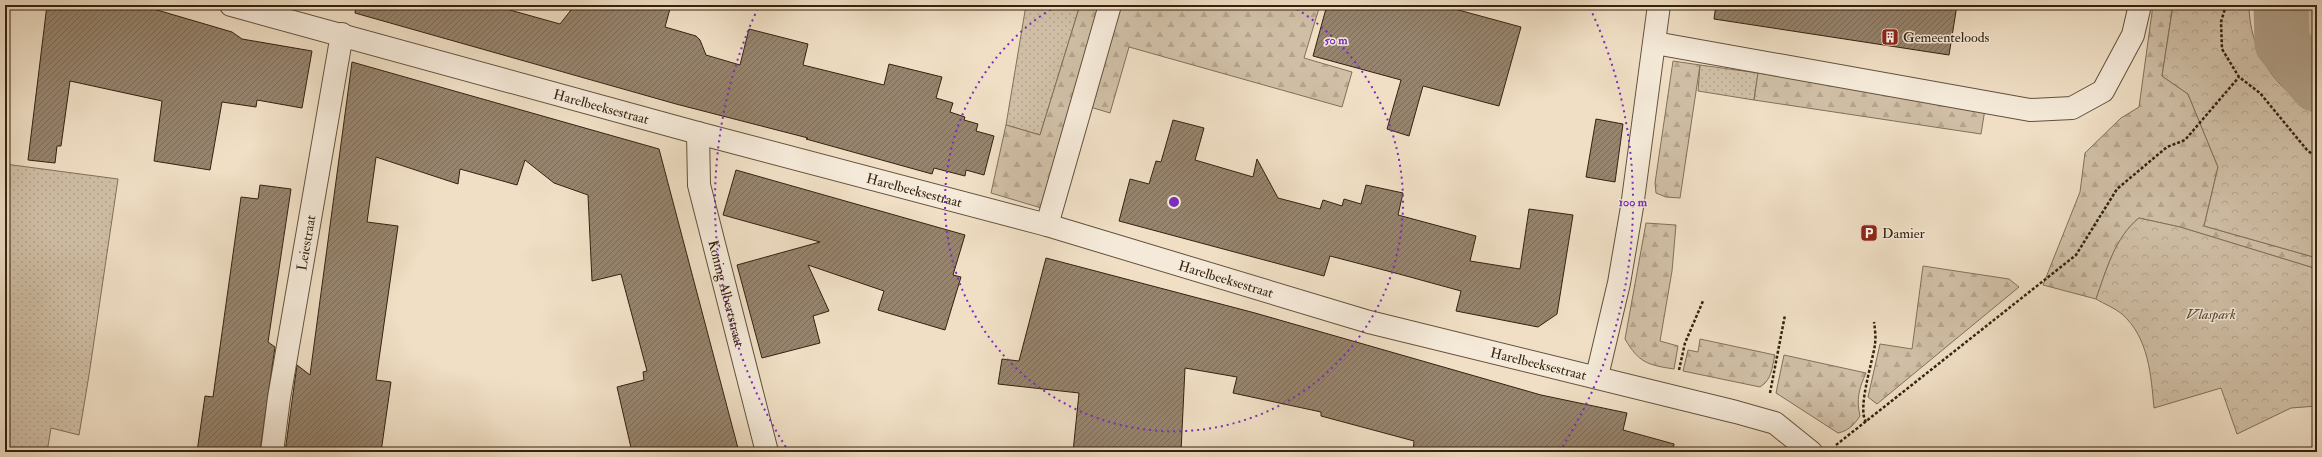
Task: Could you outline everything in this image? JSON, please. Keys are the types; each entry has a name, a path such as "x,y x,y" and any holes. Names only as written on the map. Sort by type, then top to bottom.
{"street":[{"name":"Harelbeeksestraat","path":"231,5 267,10 342,34 698,133 1047,225 1369,322 1532,363 1597,376 1672,397 1761,419 1775,423 1811,452"},
{"path":"1047,225 1110,5"},
{"path":"1597,376 1619,283 1655,43 1659,5"},
{"path":"1655,43 2030,110 2072,108 2103,91 2134,35 2140,5"},
{"name":"Leiestraat","path":"272,452 281,390 342,34"},
{"name":"Koning Albertstraat","path":"698,133 699,185 767,452"}],"path":[{"path":"2226,5 2221,22 2222,49 2238,77 2260,93 2307,150 2317,158"},
{"path":"1833,448 2076,255 2117,189 2167,147 2185,140 2238,77"},
{"path":"1672,397 1685,343 1703,301"},
{"path":"1761,419 1771,391 1785,315"},
{"path":"1866,422 1863,418 1864,402 1875,343 1874,322"}],"green space":[{"path":"1026,5 1080,5 1040,135 1006,125"},
{"path":"1080,5 1320,5 1304,58 1352,72 1342,107 1129,47 1110,113 1087,106 1058,213 991,193 1006,125 1040,135"},
{"path":"2153,5 2173,5 2162,76 2188,94 2218,167 2204,226 2317,258 2317,269 2180,227 2139,218 2117,245 2096,299 2043,285 2080,192 2085,153 2121,118 2139,107"},
{"path":"2173,5 2249,5 2250,21 2254,37 2259,53 2267,68 2277,81 2289,92 2302,102 2317,109 2317,258 2204,226 2218,167 2188,94 2162,76"},
{"path":"2283,5 2317,5 2317,63 2306,56 2301,49 2292,33 2283,11"},
{"path":"1673,61 1700,65 1680,198 1666,197 1656,193 1655,183"},
{"path":"1700,65 1758,73 1754,100 1698,91"},
{"path":"1758,73 1985,109 1981,134 1754,100"},
{"path":"5,164 118,179 79,435 51,428 47,452 5,452"},
{"name":"Vlaspark","path":"2139,218 2180,227 2317,269 2317,406 2291,408 2237,434 2221,388 2154,408 2150,371 2138,334 2122,314 2096,299 2117,245"},
{"path":"1646,223 1676,225 1672,271 1660,341 1678,346 1674,369 1645,362 1635,353 1625,339"},
{"path":"1923,266 2009,279 2019,287 1877,404 1868,397 1880,344 1912,349"},
{"path":"1700,339 1775,355 1772,369 1767,381 1760,387 1683,371 1688,350 1698,352"},
{"path":"1784,355 1866,373 1859,394 1858,405 1860,416 1853,425 1845,431 1838,433 1776,393"}],"building":[{"path":"47,5 140,5 232,32 242,39 312,51 302,108 257,100 256,107 222,102 210,170 154,161 162,101 70,81 61,146 57,146 55,163 28,160"},
{"path":"356,5 492,5 560,24 575,5 671,5 665,27 696,36 700,40 706,55 740,65 749,29 808,44 803,65 884,85 889,64 942,77 936,98 953,103 950,112 965,117 964,120 978,124 976,131 994,136 984,175 966,170 965,176 934,168 932,174 806,139 808,138 676,104 355,13"},
{"path":"1327,5 1440,5 1521,27 1499,106 1423,86 1409,136 1387,129 1401,80 1313,56"},
{"name":"Gemeenteloods","path":"1716,5 1957,5 1949,55 1714,19"},
{"path":"352,62 659,149 739,452 632,452 617,387 644,380 643,372 647,371 621,274 592,281 588,195 554,183 525,160 517,185 460,169 458,184 376,157 367,222 398,226 376,380 391,382 381,452 285,452 297,365 310,375"},
{"path":"1596,119 1623,124 1615,182 1586,177"},
{"path":"1173,120 1204,128 1195,160 1253,177 1257,159 1278,198 1320,209 1323,200 1342,206 1344,199 1361,204 1366,185 1403,193 1398,215 1476,236 1470,261 1520,269 1529,209 1573,215 1557,314 1538,327 1456,311 1461,291 1399,274 1330,256 1324,276 1119,221 1130,179 1149,184 1156,161 1161,162"},
{"path":"736,170 965,235 953,275 961,277 945,330 878,310 884,291 808,265 829,311 813,316 820,343 762,358 737,265 820,242 723,215"},
{"path":"260,185 291,189 268,342 275,347 260,452 197,452 205,396 213,397 241,197 258,199"},
{"path":"1046,258 1255,313 1541,395 1627,413 1623,430 1674,444 1673,452 1413,452 1414,441 1321,416 1321,412 1233,393 1237,377 1185,368 1181,452 1073,452 1079,393 998,384 1002,359 1019,361"}],"waterway":[{"path":"2281,5 2282,43 2317,85"}],"place":[{"name":"Gemeenteloods","path":"1890,37"},
{"name":"Damier","path":"1869,233"}]}
